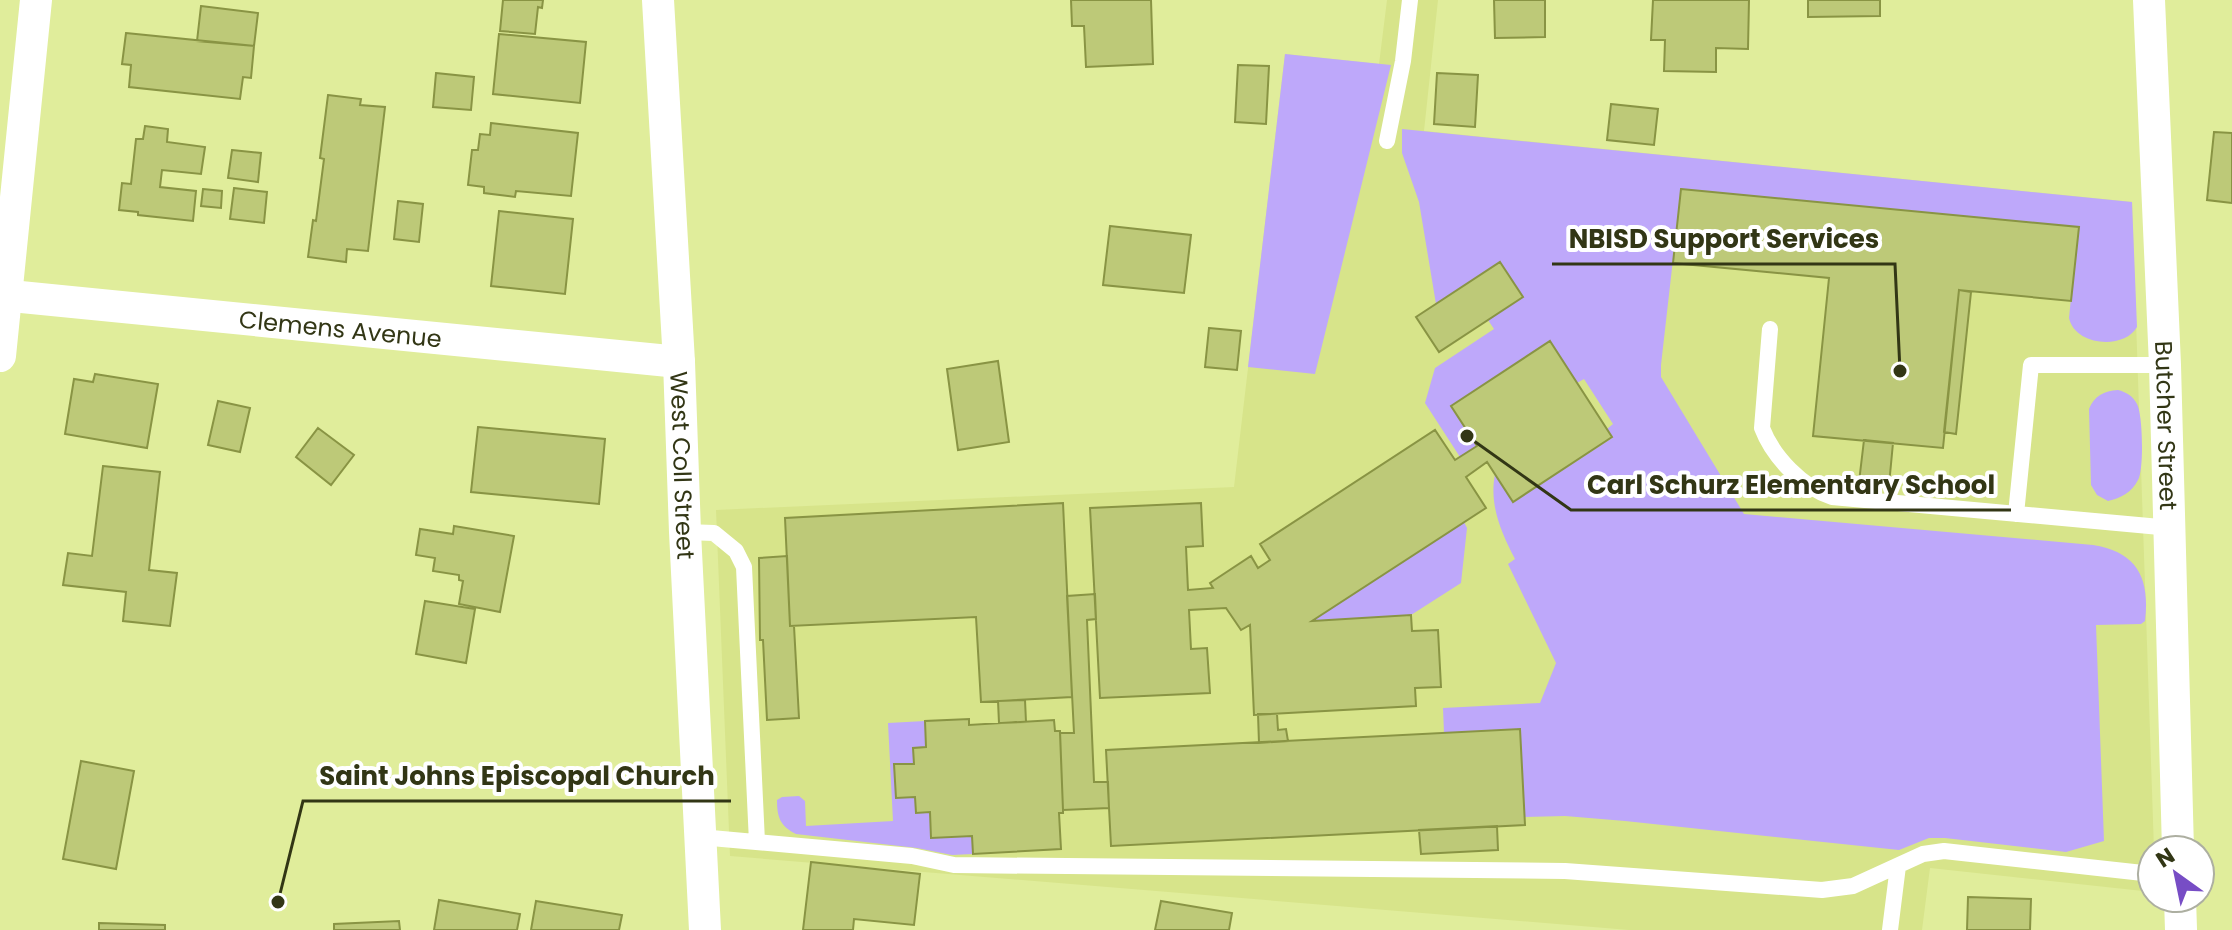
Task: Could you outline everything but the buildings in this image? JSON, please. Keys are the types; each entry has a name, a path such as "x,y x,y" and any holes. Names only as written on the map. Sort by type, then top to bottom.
{"street":[{"path":"0,356 36,0"},
{"name":"West Coll Street","path":"658,0 679,362 705,930"},
{"name":"Butcher Street","path":"2149,0 2171,528 2178,834"},
{"name":"Clemens Avenue","path":"4,295 679,362"}],"lane":[{"path":"1387,141 1403,61 1410,0"},
{"path":"1770,329 1762,428 1766,438 1806,486 1832,497 2171,528"},
{"path":"2016,514 2031,365 2165,365"},
{"path":"685,532 714,533 736,551 744,567 757,842"},
{"path":"700,837 912,856 954,865 1565,871 1822,890 1853,886 1923,854 1944,851 2136,872"},
{"path":"1890,930 1898,866"}],"shaded area":[{"path":"1387,0 1438,0 1424,131 2132,202 2153,834 2136,834 2136,890 1930,868 1922,930 1629,930 730,856 716,510 1234,487 1285,54 1379,64"},
{"path":"1285,54 1391,65 1315,374 1248,367"},
{"path":"1402,129 2132,202 2137,327 2122,339 2100,342 2080,334 2069,318 2078,227 1681,189 1661,365 1661,377 1744,514 2093,545 2121,554 2131,561 2143,580 2145,621 2141,624 2096,625 2104,841 2066,852 1929,838 1899,850 1625,821 1565,816 1524,817 1520,729 1444,733 1443,708 1540,703 1556,663 1508,564 1515,559 1495,507 1495,474 1514,502 1612,438 1607,429 1613,424 1584,379 1577,383 1550,341 1451,406 1477,446 1460,457 1425,403 1435,368 1494,329 1488,320 1523,297 1500,262 1436,304 1419,202 1402,153"},
{"path":"2118,390 2131,397 2139,410 2141,465 2133,488 2108,501 2097,495 2091,485 2089,409 2100,395"},
{"path":"1464,522 1467,528 1461,583 1411,615 1312,621"},
{"path":"925,721 926,747 913,748 914,764 894,765 896,798 915,797 930,812 931,838 972,836 973,854 952,855 796,834 783,824 777,800 799,796 805,801 806,826 893,821 888,723"}],"place":[{"name":"NBISD Support Services","path":"1900,371"},
{"name":"Carl Schurz Elementary School","path":"1467,436"},
{"name":"Saint Johns Episcopal Church","path":"278,902"}]}
